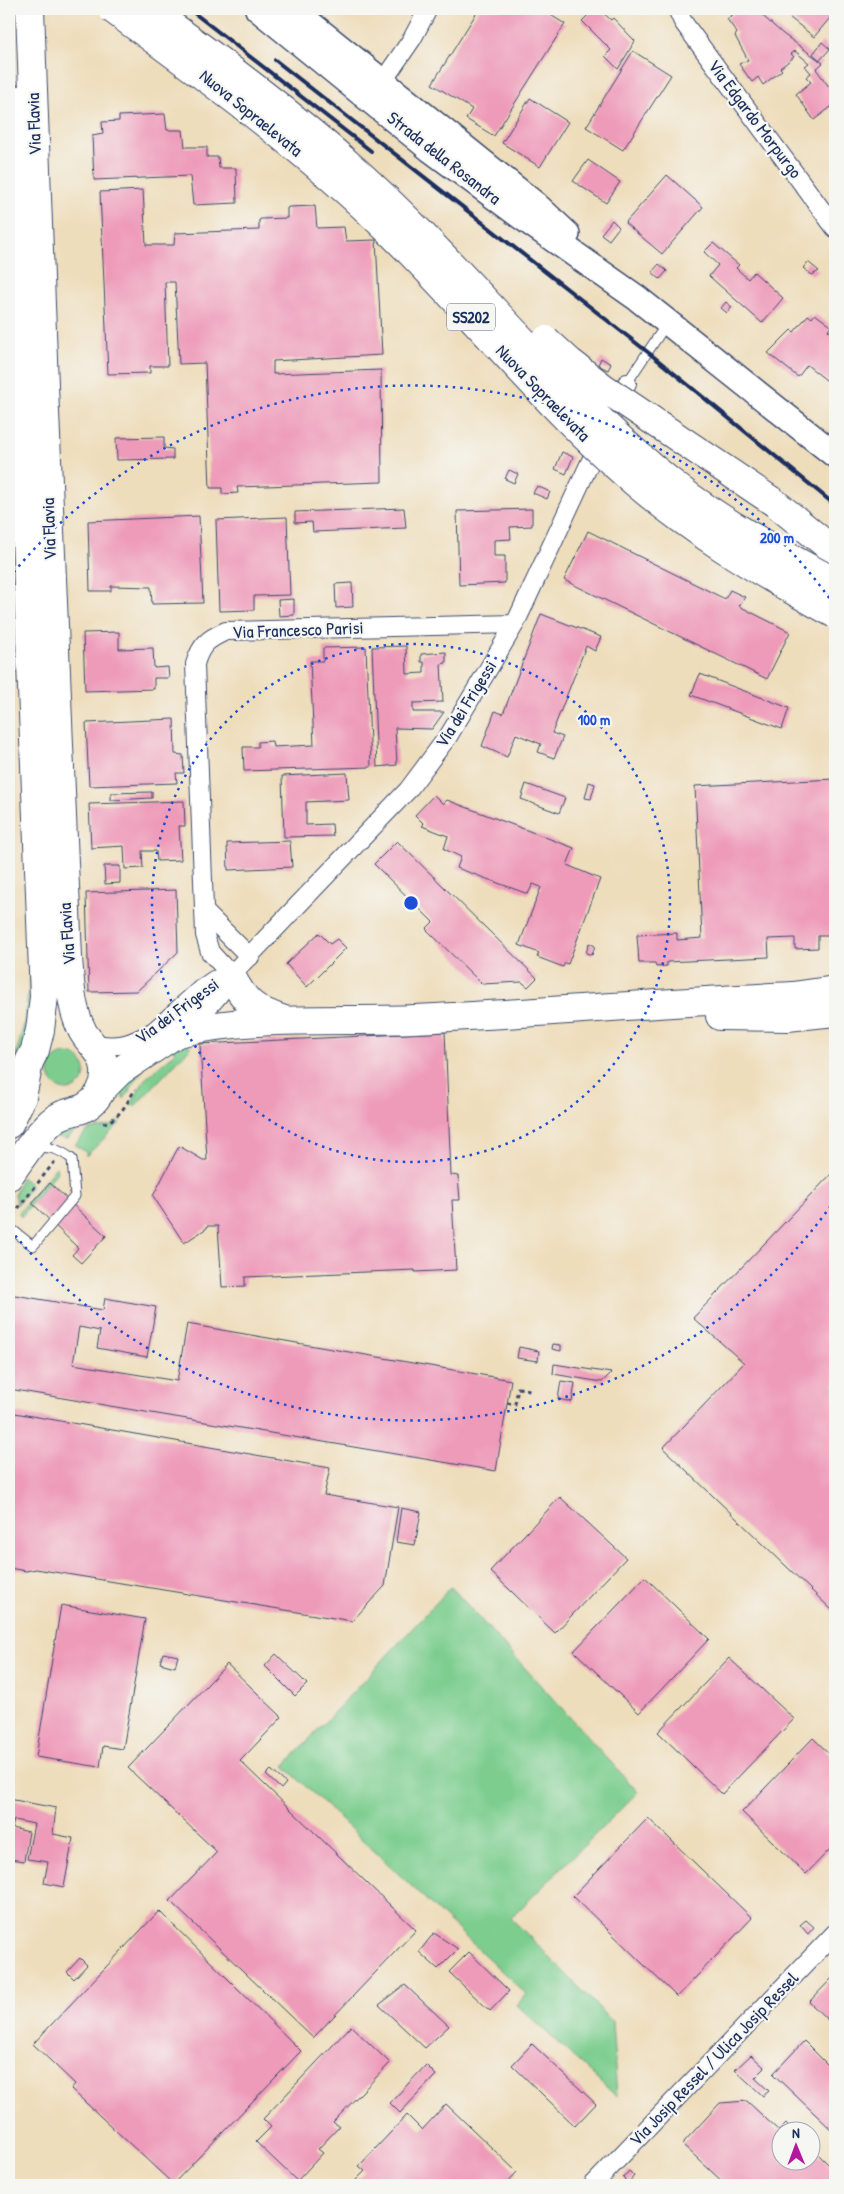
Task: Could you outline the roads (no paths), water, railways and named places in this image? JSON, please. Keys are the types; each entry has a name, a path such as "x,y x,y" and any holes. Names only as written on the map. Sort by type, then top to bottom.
{"main road":[{"name":"Via Flavia","path":"30,9 66,929 72,992 77,1018 84,1033 98,1050 104,1065 105,1074 102,1089"},
{"name":"Nuova Sopraelevata","path":"112,9 221,88 331,178 426,268 570,422 616,467 656,500 750,564 835,614"},
{"name":"Nuova Sopraelevata","path":"149,9 345,161 441,253 586,406 676,486 712,513 762,543 835,582"},
{"name":"Strada della Rosandra","path":"258,9 430,149 519,215 637,298 835,455"},
{"name":"Strada della Rosandra","path":"292,9 536,205 637,298"},
{"name":"Via Flavia","path":"9,97 43,966 43,1006 40,1030 22,1097 9,1124"},
{"path":"345,161 570,362 604,388 775,503 835,552"},
{"path":"240,966 238,990 259,1012 289,1022"},
{"path":"9,1176 52,1121 67,1112 88,1106 120,1071 177,1033 226,1024 749,1007 793,996 835,990"},
{"path":"749,1007 787,1017 835,1012"},
{"path":"67,1112 49,1108 41,1103 30,1085 31,1062 44,1042 55,1036 67,1034 79,1036 92,1044"}],"street":[{"path":"383,81 412,38 428,9"},
{"name":"Via Edgardo Morpurgo","path":"677,9 683,22 835,228"},
{"name":"Via dei Frigessi","path":"177,1033 216,1000 225,990 240,966 408,790 449,735 515,624 627,383"},
{"name":"Via Francesco Parisi","path":"240,966 210,952 205,934 195,664 199,651 210,638 226,631 515,624"},
{"path":"205,912 240,966"},
{"name":"Via dei Frigessi","path":"92,1044 119,1046 130,1044 142,1038 154,1031 207,985 240,966"},
{"name":"Via Josip Ressel / Ulica Josip Ressel","path":"593,2185 835,1933"}],"lane":[{"path":"627,383 667,322"},
{"path":"9,1227 32,1246 75,1196 72,1158 60,1150 50,1147 26,1152"}],"railway":[{"path":"189,9 371,151"},
{"path":"275,60 654,357 835,505"}]}
